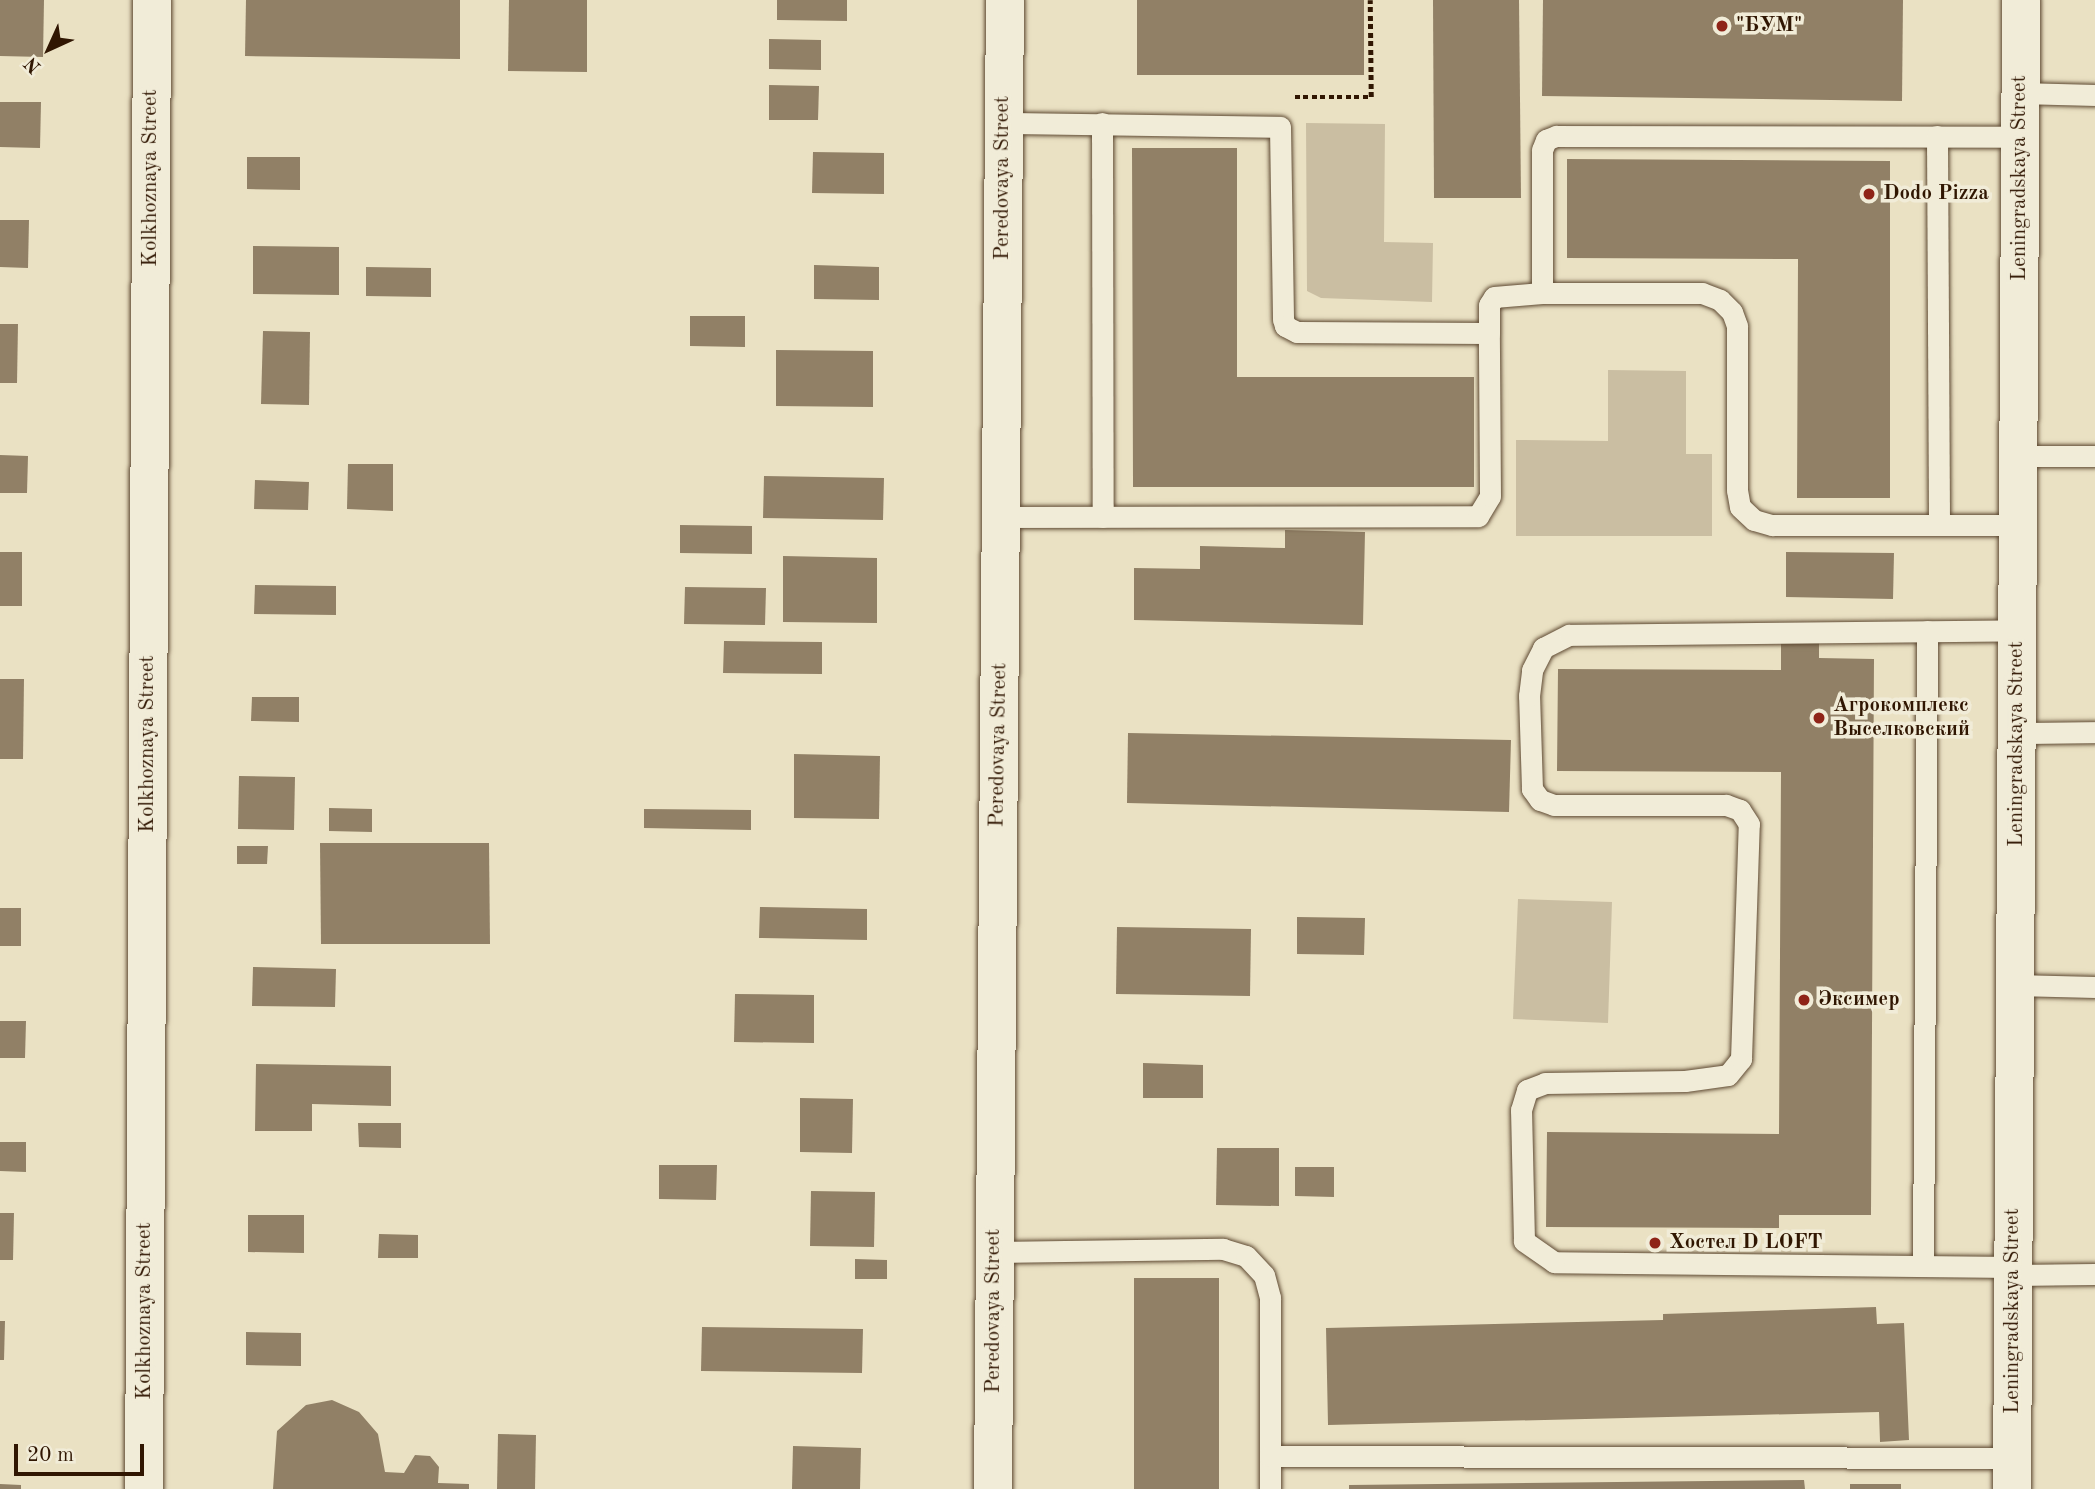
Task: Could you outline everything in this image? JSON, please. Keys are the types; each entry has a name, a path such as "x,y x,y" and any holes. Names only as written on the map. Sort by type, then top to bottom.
{"street":[{"name":"Kolkhoznaya Street","path":"144,1489 152,0"},
{"name":"Peredovaya Street","path":"993,1489 1004,0"},
{"name":"Leningradskaya Street","path":"2012,1474 2021,0"}],"lane":[{"path":"2020,93 2095,95"},
{"path":"1004,123 1272,124 1283,132 1285,326 1297,332 1489,333"},
{"path":"1102,123 1103,517"},
{"path":"1542,293 1542,150 1546,140 1556,136 2020,137"},
{"path":"1937,136 1939,525"},
{"path":"1001,517 1478,516 1490,496 1489,305 1494,297 1542,293 1702,293 1720,300 1732,312 1737,326 1737,490 1740,507 1754,520 1772,525 2018,525"},
{"path":"2019,456 2095,456"},
{"path":"2017,630 1569,635 1543,648 1532,670 1529,696 1532,789 1540,800 1554,805 1726,805 1740,810 1749,824 1741,1059 1728,1075 1685,1081 1545,1083 1527,1090 1521,1110 1524,1241 1554,1262 1923,1266 2095,1275"},
{"path":"1923,1266 1927,631"},
{"path":"2017,733 2095,732"},
{"path":"2015,985 2095,987"},
{"path":"995,1252 1223,1249 1246,1256 1264,1275 1270,1298 1270,1489"},
{"path":"1270,1456 2012,1474"}],"path":[{"path":"1272,124 1273,96 1371,97 1370,0"}],"shaded area":[{"path":"1306,123 1385,124 1384,242 1433,243 1432,302 1321,298 1307,291"},
{"path":"1608,370 1686,371 1686,454 1712,454 1712,536 1516,536 1516,440 1608,441"},
{"path":"1518,899 1612,902 1608,1023 1513,1019"}],"building":[{"path":"0,0 44,0 43,57 0,56"},
{"path":"246,0 460,0 460,59 245,56"},
{"path":"509,0 587,0 587,72 508,71"},
{"path":"777,0 847,0 847,21 777,20"},
{"path":"1137,0 1364,0 1364,75 1137,75"},
{"path":"1433,0 1519,0 1521,198 1434,198"},
{"path":"1543,0 1903,0 1902,101 1542,96"},
{"path":"769,39 821,40 821,70 769,69"},
{"path":"769,85 819,86 818,120 769,120"},
{"path":"0,102 41,102 40,148 0,147"},
{"path":"1132,148 1237,148 1237,377 1474,377 1474,487 1133,487"},
{"path":"813,152 884,153 884,194 812,193"},
{"path":"247,157 300,157 300,190 247,189"},
{"path":"1567,159 1890,161 1890,498 1797,498 1798,259 1567,258"},
{"path":"0,220 29,220 28,268 0,267"},
{"path":"253,246 339,247 339,295 253,294"},
{"path":"814,265 879,267 879,300 814,299"},
{"path":"366,267 431,268 431,297 366,296"},
{"path":"690,316 745,316 745,347 690,346"},
{"path":"0,324 18,324 17,383 0,383"},
{"path":"263,331 310,332 309,405 261,404"},
{"path":"776,350 873,351 873,407 776,406"},
{"path":"0,455 28,456 27,493 0,493"},
{"path":"348,464 393,464 393,511 347,509"},
{"path":"764,476 884,478 883,520 763,518"},
{"path":"255,480 309,482 308,510 254,509"},
{"path":"680,525 752,526 752,554 680,553"},
{"path":"1285,530 1365,532 1363,625 1134,620 1134,568 1200,569 1200,546 1285,548"},
{"path":"0,552 22,552 22,606 0,606"},
{"path":"1786,552 1894,553 1893,599 1786,597"},
{"path":"783,556 877,558 877,623 783,622"},
{"path":"255,585 336,586 336,615 254,614"},
{"path":"685,587 766,588 765,625 684,624"},
{"path":"724,641 822,642 822,674 723,673"},
{"path":"1781,643 1819,643 1819,658 1874,659 1871,1215 1779,1215 1779,1228 1546,1227 1547,1132 1779,1134 1781,772 1557,771 1558,669 1781,670"},
{"path":"0,679 24,679 23,759 0,759"},
{"path":"252,697 299,697 299,722 251,721"},
{"path":"1128,733 1511,740 1509,812 1127,803"},
{"path":"794,754 880,756 879,819 794,818"},
{"path":"239,776 295,777 294,830 238,829"},
{"path":"329,808 372,809 372,832 329,831"},
{"path":"644,809 751,810 751,830 644,828"},
{"path":"320,843 489,843 490,944 321,944"},
{"path":"237,846 268,846 267,864 237,864"},
{"path":"760,907 867,909 867,940 759,938"},
{"path":"0,908 21,908 21,946 0,946"},
{"path":"1297,917 1365,918 1364,955 1297,954"},
{"path":"1117,927 1251,929 1250,996 1116,994"},
{"path":"253,967 336,969 335,1007 252,1006"},
{"path":"735,994 814,995 814,1043 734,1042"},
{"path":"0,1021 26,1021 25,1058 0,1058"},
{"path":"1143,1063 1203,1065 1203,1098 1143,1098"},
{"path":"256,1064 391,1066 391,1106 312,1104 312,1131 255,1131"},
{"path":"800,1098 853,1099 852,1153 800,1152"},
{"path":"358,1123 401,1123 401,1148 359,1147"},
{"path":"0,1142 26,1142 26,1172 0,1171"},
{"path":"1217,1148 1279,1148 1279,1206 1216,1205"},
{"path":"659,1165 717,1165 716,1200 659,1199"},
{"path":"1295,1167 1334,1167 1334,1197 1295,1196"},
{"path":"811,1191 875,1192 874,1247 810,1246"},
{"path":"0,1213 14,1213 13,1260 0,1260"},
{"path":"248,1215 304,1215 304,1253 248,1252"},
{"path":"379,1234 418,1235 418,1258 378,1258"},
{"path":"855,1259 887,1260 887,1279 855,1279"},
{"path":"1134,1278 1219,1278 1219,1489 1134,1489"},
{"path":"1876,1307 1877,1324 1904,1323 1909,1440 1880,1442 1879,1412 1328,1425 1326,1328 1663,1320 1663,1314"},
{"path":"0,1321 5,1321 4,1360 0,1360"},
{"path":"702,1327 863,1329 862,1373 701,1371"},
{"path":"246,1332 301,1333 301,1366 246,1365"},
{"path":"332,1400 359,1412 378,1434 385,1472 404,1473 415,1455 430,1456 439,1467 438,1483 469,1484 469,1489 273,1489 277,1431 306,1405"},
{"path":"498,1434 536,1435 535,1489 497,1489"},
{"path":"793,1446 861,1448 860,1489 792,1489"},
{"path":"1804,1480 1805,1489 1349,1489 1349,1485"},
{"path":"0,1484 21,1485 21,1489 0,1489"},
{"path":"1850,1484 1901,1484 1901,1489 1850,1489"}],"place":[{"name":"\"БУМ\"","path":"1722,26"},
{"name":"Dodo Pizza","path":"1869,194"},
{"name":"Агрокомплекс Выселковский","path":"1819,718"},
{"name":"Эксимер","path":"1804,1000"},
{"name":"Хостел D LOFT","path":"1655,1243"}]}
